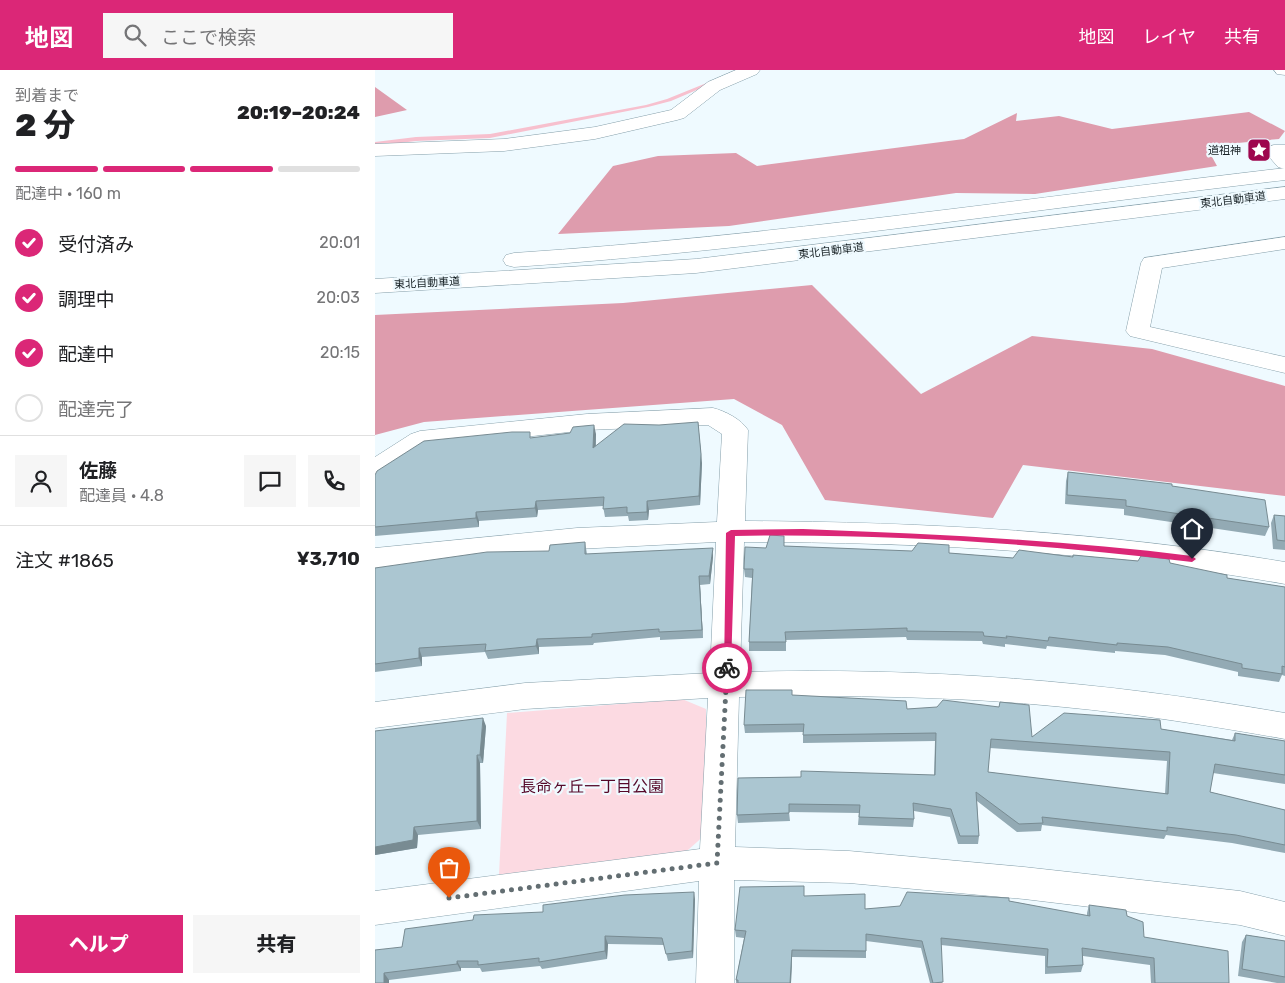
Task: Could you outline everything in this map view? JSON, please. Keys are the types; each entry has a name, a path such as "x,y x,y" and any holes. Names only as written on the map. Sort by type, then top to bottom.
{"main road":[{"path":"375,150 504,145 595,133 677,114 714,86 751,70"},
{"path":"1285,150 1274,151 1285,163"},
{"name":"東北自動車道","path":"375,267 535,259 652,249 817,232 1285,174"},
{"name":"東北自動車道","path":"375,286 696,266 1285,193"},
{"path":"1285,243 1152,263 1137,331 1285,365"},
{"path":"375,470 420,440 587,422 713,416 735,430 726,685 717,863 715,983"},
{"path":"375,559 455,549 645,534 803,532 964,538 1113,549 1231,563 1285,573"},
{"path":"375,715 429,706 576,690 870,683 1063,694 1285,726"},
{"path":"375,908 717,863 849,867 1024,883 1240,908 1285,918"}],"green space":[{"name":"長命ヶ丘一丁目公園","path":"682,699 706,709 706,834 679,858 499,875 507,713"}],"shaded area":[{"path":"375,87 407,110 375,117"},
{"path":"1249,112 1285,131 1279,139 1206,146 1217,166 1035,194 956,193 729,226 558,234 613,166 658,156 736,153 757,166 964,139 1017,113 1016,121 1059,116 1112,129"},
{"path":"812,285 921,394 1032,336 1152,349 1285,386 1285,496 1023,465 993,518 825,500 782,425 734,399 424,422 375,435 375,315 623,303"}],"building":[{"path":"698,422 701,454 699,496 647,501 647,512 627,513 627,507 603,509 604,497 536,501 535,508 476,512 476,518 375,527 375,475 377,471 424,441 512,432 530,432 530,438 570,433 573,427 594,425 593,448 624,424 659,425"},
{"path":"1068,472 1172,484 1172,486 1265,500 1269,527 1126,506 1126,500 1067,495"},
{"path":"1274,515 1285,516 1285,541 1277,540"},
{"path":"770,535 784,536 784,546 912,551 918,543 949,545 949,553 1013,558 1019,550 1073,557 1073,555 1138,561 1141,556 1169,559 1170,563 1227,575 1227,578 1285,587 1285,667 1282,666 1282,674 1242,668 1242,664 1168,647 1117,643 1117,645 1049,637 1048,641 1006,636 1007,638 984,636 983,632 907,631 907,628 785,632 786,642 749,642 753,569 744,569 745,547 766,548"},
{"path":"585,542 585,554 713,548 709,576 699,576 702,630 659,632 659,629 592,634 592,637 537,639 536,646 485,651 486,644 419,648 419,658 375,664 375,568 487,552 549,551 550,545"},
{"path":"746,690 792,690 792,695 906,701 907,709 937,707 943,700 999,707 1000,702 1029,705 1032,737 1064,713 1160,720 1161,729 1235,741 1235,733 1285,741 1285,775 1215,764 1210,792 1285,810 1285,845 1236,835 1167,827 1167,831 1042,817 1043,823 1019,824 976,792 979,836 960,836 951,809 913,803 914,819 859,817 860,805 789,804 789,813 737,815 738,778 801,777 801,771 935,775 936,733 803,735 804,724 744,725","holes":["991,739 1170,752 1168,794 988,772"]},
{"path":"483,718 480,755 477,755 477,821 414,827 413,840 375,847 375,731"},
{"path":"804,886 804,896 865,894 865,909 900,906 907,892 1009,898 1009,901 1090,916 1089,905 1126,910 1127,916 1143,922 1144,937 1228,951 1229,983 1155,983 1154,958 1082,948 1083,965 1047,967 1048,949 941,938 943,982 933,983 922,941 866,934 866,951 792,950 790,983 738,983 738,980 736,980 746,931 735,930 740,887"},
{"path":"694,892 692,951 666,954 662,938 605,936 605,951 539,962 539,958 478,965 478,961 457,961 457,964 384,973 384,983 375,983 375,950 402,947 405,929 473,920 474,915 543,912 543,905 625,895"},
{"path":"1246,935 1285,941 1285,977 1242,969"}],"waterway":[{"path":"375,144 416,139 490,136 646,106 669,100 711,83"}],"way so far":[{"path":"449,898 717,863 727,668"}],"place":[{"name":"道祖神","path":"1259,150"}],"route":[{"path":"727,668 731,533 803,532 964,538 1113,549 1192,559"}]}
